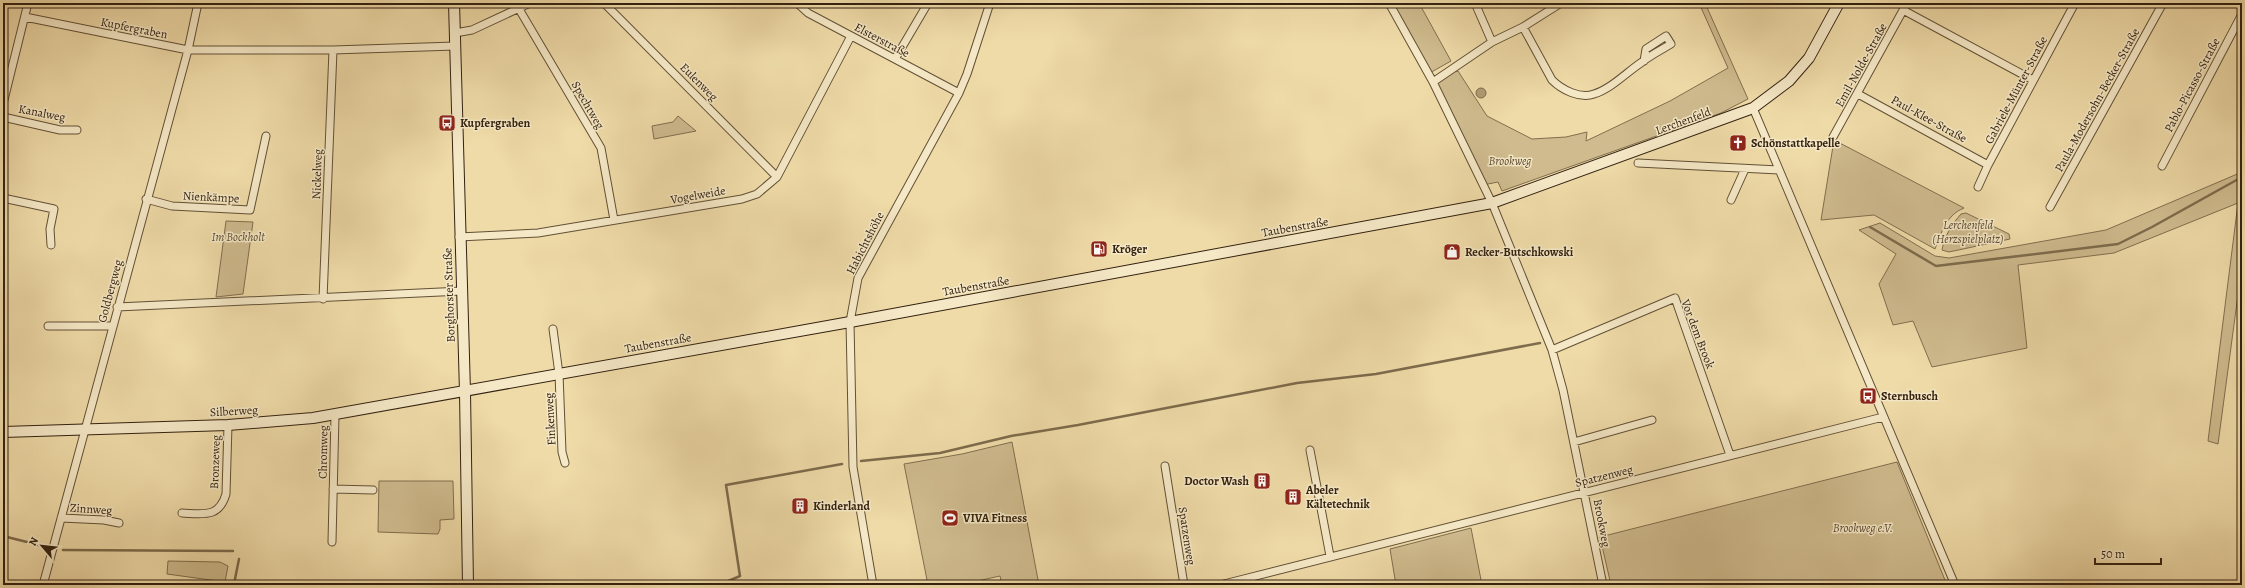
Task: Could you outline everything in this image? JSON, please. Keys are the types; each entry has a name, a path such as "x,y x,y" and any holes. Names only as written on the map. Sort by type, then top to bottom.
{"street":[{"path":"5,81 25,18 28,3"},
{"name":"Goldbergweg","path":"43,585 111,326 188,50 198,3"},
{"name":"Borghorster Straße","path":"454,3 459,237 465,392 468,585"},
{"path":"455,34 472,30 530,3"},
{"name":"Eulenweg","path":"604,3 777,176"},
{"name":"Elsterstraße","path":"797,3 808,13 959,93"},
{"path":"895,59 928,3"},
{"name":"Habichtshöhe","path":"873,585 853,467 850,322 858,278 959,93 967,74 990,3"},
{"name":"Brookweg","path":"1389,3 1433,82 1492,203 1552,350 1574,442 1603,585"},
{"path":"1474,3 1492,42"},
{"path":"1433,82 1492,42 1522,27 1561,3"},
{"name":"Lerchenfeld","path":"1492,203 1754,108 1789,81 1804,64 1824,32 1839,3"},
{"name":"Emil-Nolde-Straße","path":"1833,137 1907,3"},
{"name":"Gabriele-Münter-Straße","path":"1978,188 1988,165 2075,3"},
{"name":"Paula-Modersohn-Becker-Straße","path":"2050,207 2163,3"},
{"name":"Spechtweg","path":"519,9 601,148 614,220"},
{"path":"1903,10 2033,80"},
{"name":"Pablo-Picasso-Straße","path":"2162,166 2242,14"},
{"name":"Kupfergraben","path":"25,18 188,50 333,50 455,46"},
{"path":"1522,27 1552,80 1559,87 1582,96 1594,94 1607,88 1644,61"},
{"name":"Vogelweide","path":"459,237 538,233 742,199 758,194 777,176 851,36"},
{"name":"Nickelweg","path":"323,298 333,50"},
{"name":"Kanalweg","path":"3,104 5,81"},
{"name":"Paul-Klee-Straße","path":"1858,94 1988,165"},
{"path":"1754,108 1955,585"},
{"name":"Kanalweg","path":"3,117 60,130 77,130"},
{"name":"Nienkämpe","path":"146,199 172,206 250,210 266,136"},
{"path":"1638,163 1779,170"},
{"path":"1731,200 1745,169"},
{"path":"3,198 54,209 50,228 51,245"},
{"name":"Taubenstraße","path":"465,392 1492,203"},
{"path":"117,307 462,292"},
{"name":"Vor dem Brook","path":"1552,350 1675,298 1730,456"},
{"path":"48,326 111,326"},
{"name":"Finkenweg","path":"553,329 559,374 562,452 566,463"},
{"name":"Silberweg","path":"3,432 228,425 335,415 465,392"},
{"name":"Chromweg","path":"332,542 335,415"},
{"name":"Spatzenweg","path":"1220,585 1883,417"},
{"path":"1574,442 1652,420"},
{"name":"Bronzeweg","path":"182,513 213,512 223,504 226,494 228,425"},
{"path":"1310,450 1330,556"},
{"name":"Spatzenweg","path":"1165,466 1184,585"},
{"name":"Chromweg","path":"333,490 373,490"},
{"name":"Zinnweg","path":"61,518 104,520 119,523"}],"green space":[{"path":"1389,3 1419,3 1451,61 1428,74"},
{"path":"1699,3 1705,3 1748,99 1721,113 1502,191 1498,182 1483,185 1433,82 1447,73 1458,71 1487,116 1532,139 1566,137 1587,132 1586,141 1670,101 1728,68"},
{"path":"678,116 696,131 654,139 652,126 673,122"},
{"path":"1834,140 1964,208 1949,219 1942,231 1935,249 1874,215 1821,220"},
{"path":"2242,172 2242,265 2218,444 2208,441 2238,203 2114,253 2018,265 2027,348 1932,367 1913,321 1893,325 1879,284 1896,254 1859,230 1880,223 1935,256 1949,258 2106,230"},
{"name":"Lerchenfeld (Herzspielplatz)","path":"1966,213 2009,234 2010,239 1949,252 1942,250 1952,226 1961,214"},
{"name":"Im Bockholt","path":"226,221 253,222 243,294 216,297"},
{"path":"1012,442 1039,585 1002,585 1000,576 959,585 928,585 904,464 962,454"},
{"name":"Brookweg e.V.","path":"1897,462 1947,585 1611,585 1600,537"},
{"path":"379,481 453,481 454,519 440,520 440,529 438,534 378,532"},
{"path":"1471,528 1482,585 1396,585 1390,549"},
{"path":"168,561 220,562 228,566 225,582 167,574"}],"shaded area":[{"path":"1481,88 1486,93 1481,98 1476,93"}],"waterway":[{"path":"1870,227 1936,266 2118,244 2152,227 2242,177"},
{"path":"861,461 940,453 1011,436 1078,425 1297,383 1376,374 1540,343"},
{"path":"719,585 740,576 726,485 842,464"},
{"path":"3,536 43,546"},
{"path":"63,550 233,551"},
{"path":"235,579 239,559"}],"place":[{"name":"Kupfergraben","path":"447,123"},
{"name":"Schönstattkapelle","path":"1738,143"},
{"name":"Kröger","path":"1099,249"},
{"name":"Recker-Butschkowski","path":"1452,252"},
{"name":"Sternbusch","path":"1868,396"},
{"name":"Doctor Wash","path":"1262,481"},
{"name":"Abeler Kältetechnik","path":"1293,497"},
{"name":"Kinderland","path":"800,506"},
{"name":"VIVA Fitness","path":"950,518"}]}
